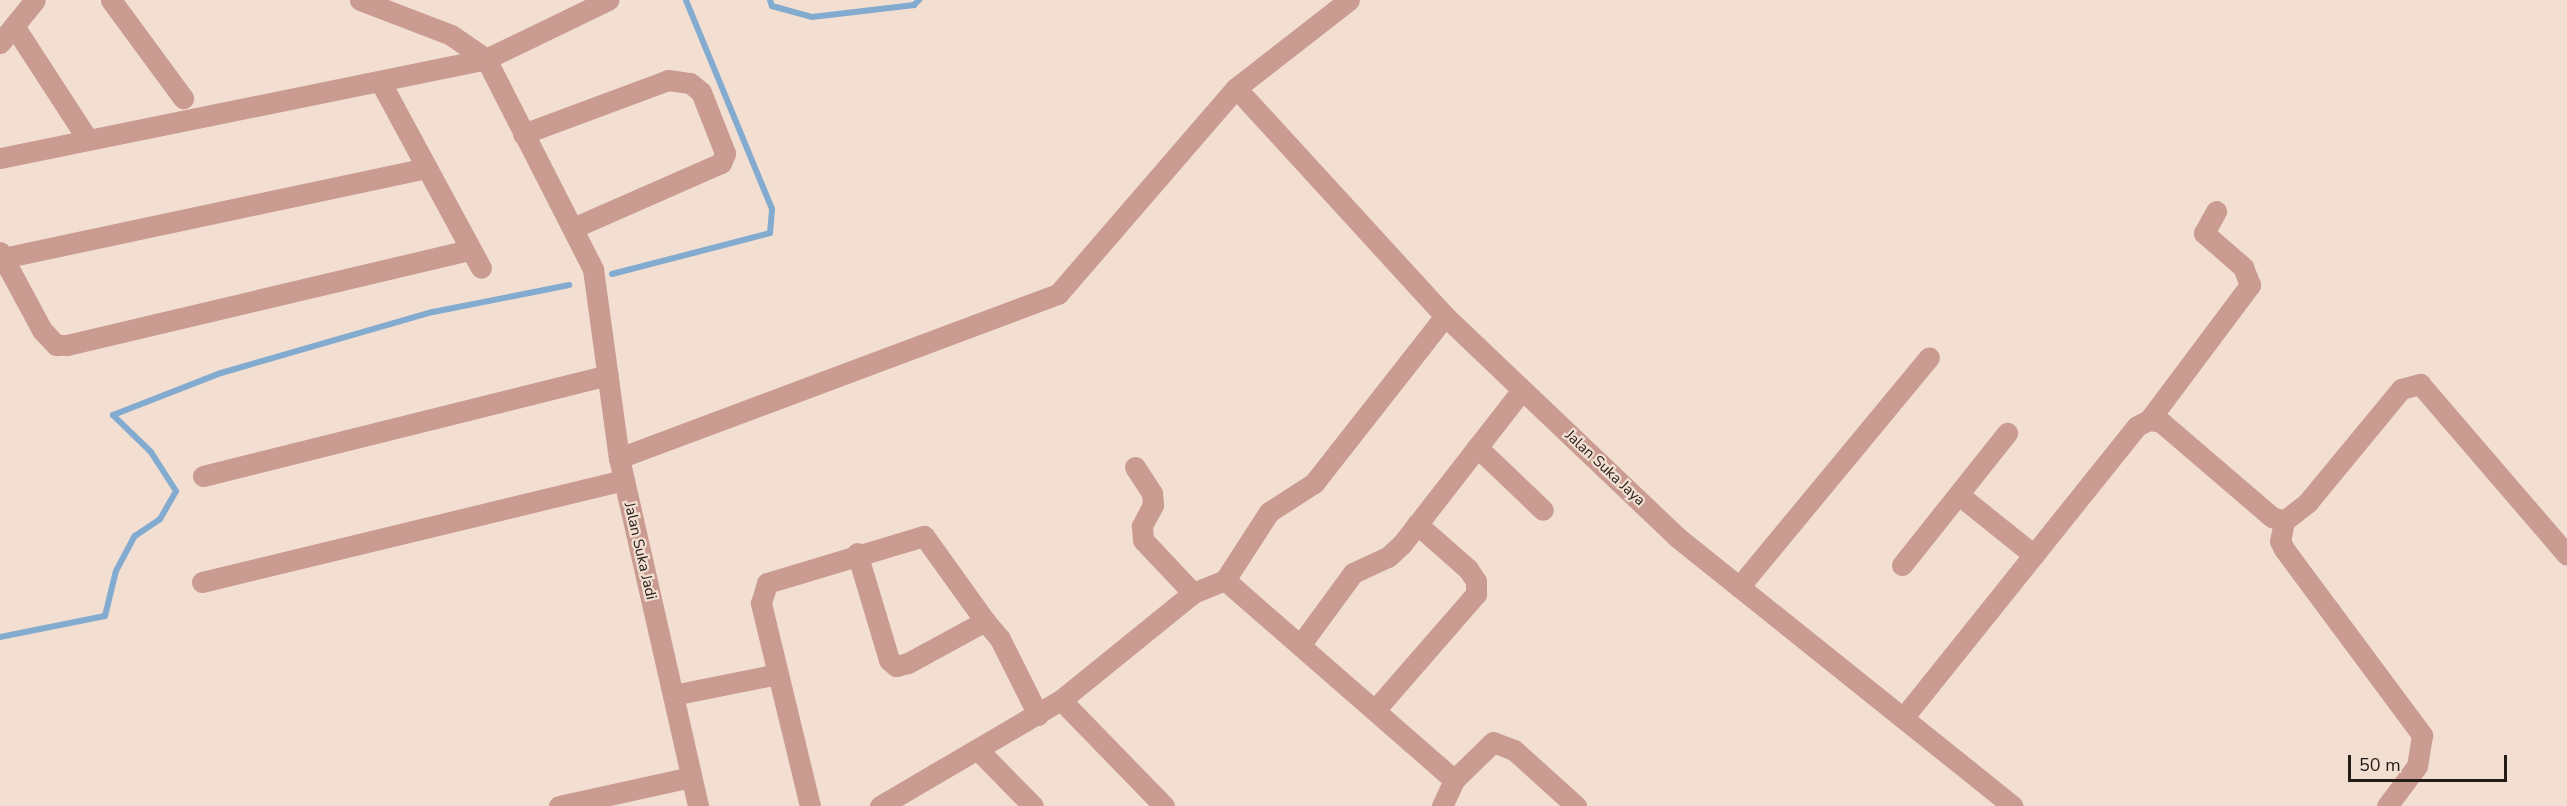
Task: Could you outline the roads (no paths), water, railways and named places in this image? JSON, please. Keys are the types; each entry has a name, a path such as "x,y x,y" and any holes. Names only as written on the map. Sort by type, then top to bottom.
{"street":[{"path":"0,43 35,0"},
{"path":"111,0 183,98"},
{"path":"360,0 451,35 486,59"},
{"path":"0,159 381,83 486,59 608,0"},
{"path":"619,458 1059,294 1236,88 1349,0"},
{"path":"14,26 88,140"},
{"name":"Jalan Suka Jadi","path":"486,59 593,269 619,458 698,806"},
{"path":"523,134 668,80 690,83 701,92 724,153 721,163 573,228"},
{"path":"381,83 469,250 481,268"},
{"name":"Jalan Suka Jaya","path":"1236,88 1445,316 1677,537 2013,806"},
{"path":"427,168 1,255 42,330 56,345 67,345 469,250"},
{"path":"1903,718 2137,426 2149,420 2250,285 2243,267 2204,233 2216,211"},
{"path":"880,806 979,752 1061,700 1193,593 1225,580 1269,512 1314,483 1445,316"},
{"path":"1739,587 1929,357"},
{"path":"203,476 608,375"},
{"path":"2387,806 2418,766 2422,735 2283,549 2280,541 2284,521 2308,502 2400,388 2420,384 2567,555"},
{"path":"1301,644 1353,573 1388,557 1418,524 1522,390"},
{"path":"2149,420 2161,422 2272,518 2284,521"},
{"path":"1902,565 2007,433"},
{"path":"1477,447 1543,510"},
{"path":"1135,467 1152,493 1153,505 1142,526 1143,540 1193,593"},
{"path":"202,582 624,480"},
{"path":"1959,495 2034,555"},
{"path":"1375,710 1476,594 1476,581 1468,569 1418,524"},
{"path":"810,806 761,603 767,583 858,553 924,536 984,621 1000,639 1038,715"},
{"path":"858,553 885,652 896,666 984,621"},
{"path":"1225,580 1454,780"},
{"path":"673,695 778,674"},
{"path":"1061,700 1164,806"},
{"path":"1442,806 1454,780 1492,742 1514,750 1576,806"},
{"path":"979,752 1033,806"},
{"path":"559,806 691,777"}],"waterway":[{"path":"612,274 770,233 772,209 686,0"},
{"path":"770,0 772,6 812,17 914,5 919,0"},
{"path":"0,637 105,616 116,571 135,536 160,519 176,491 151,452 113,415 221,373 433,312 569,285"}]}
